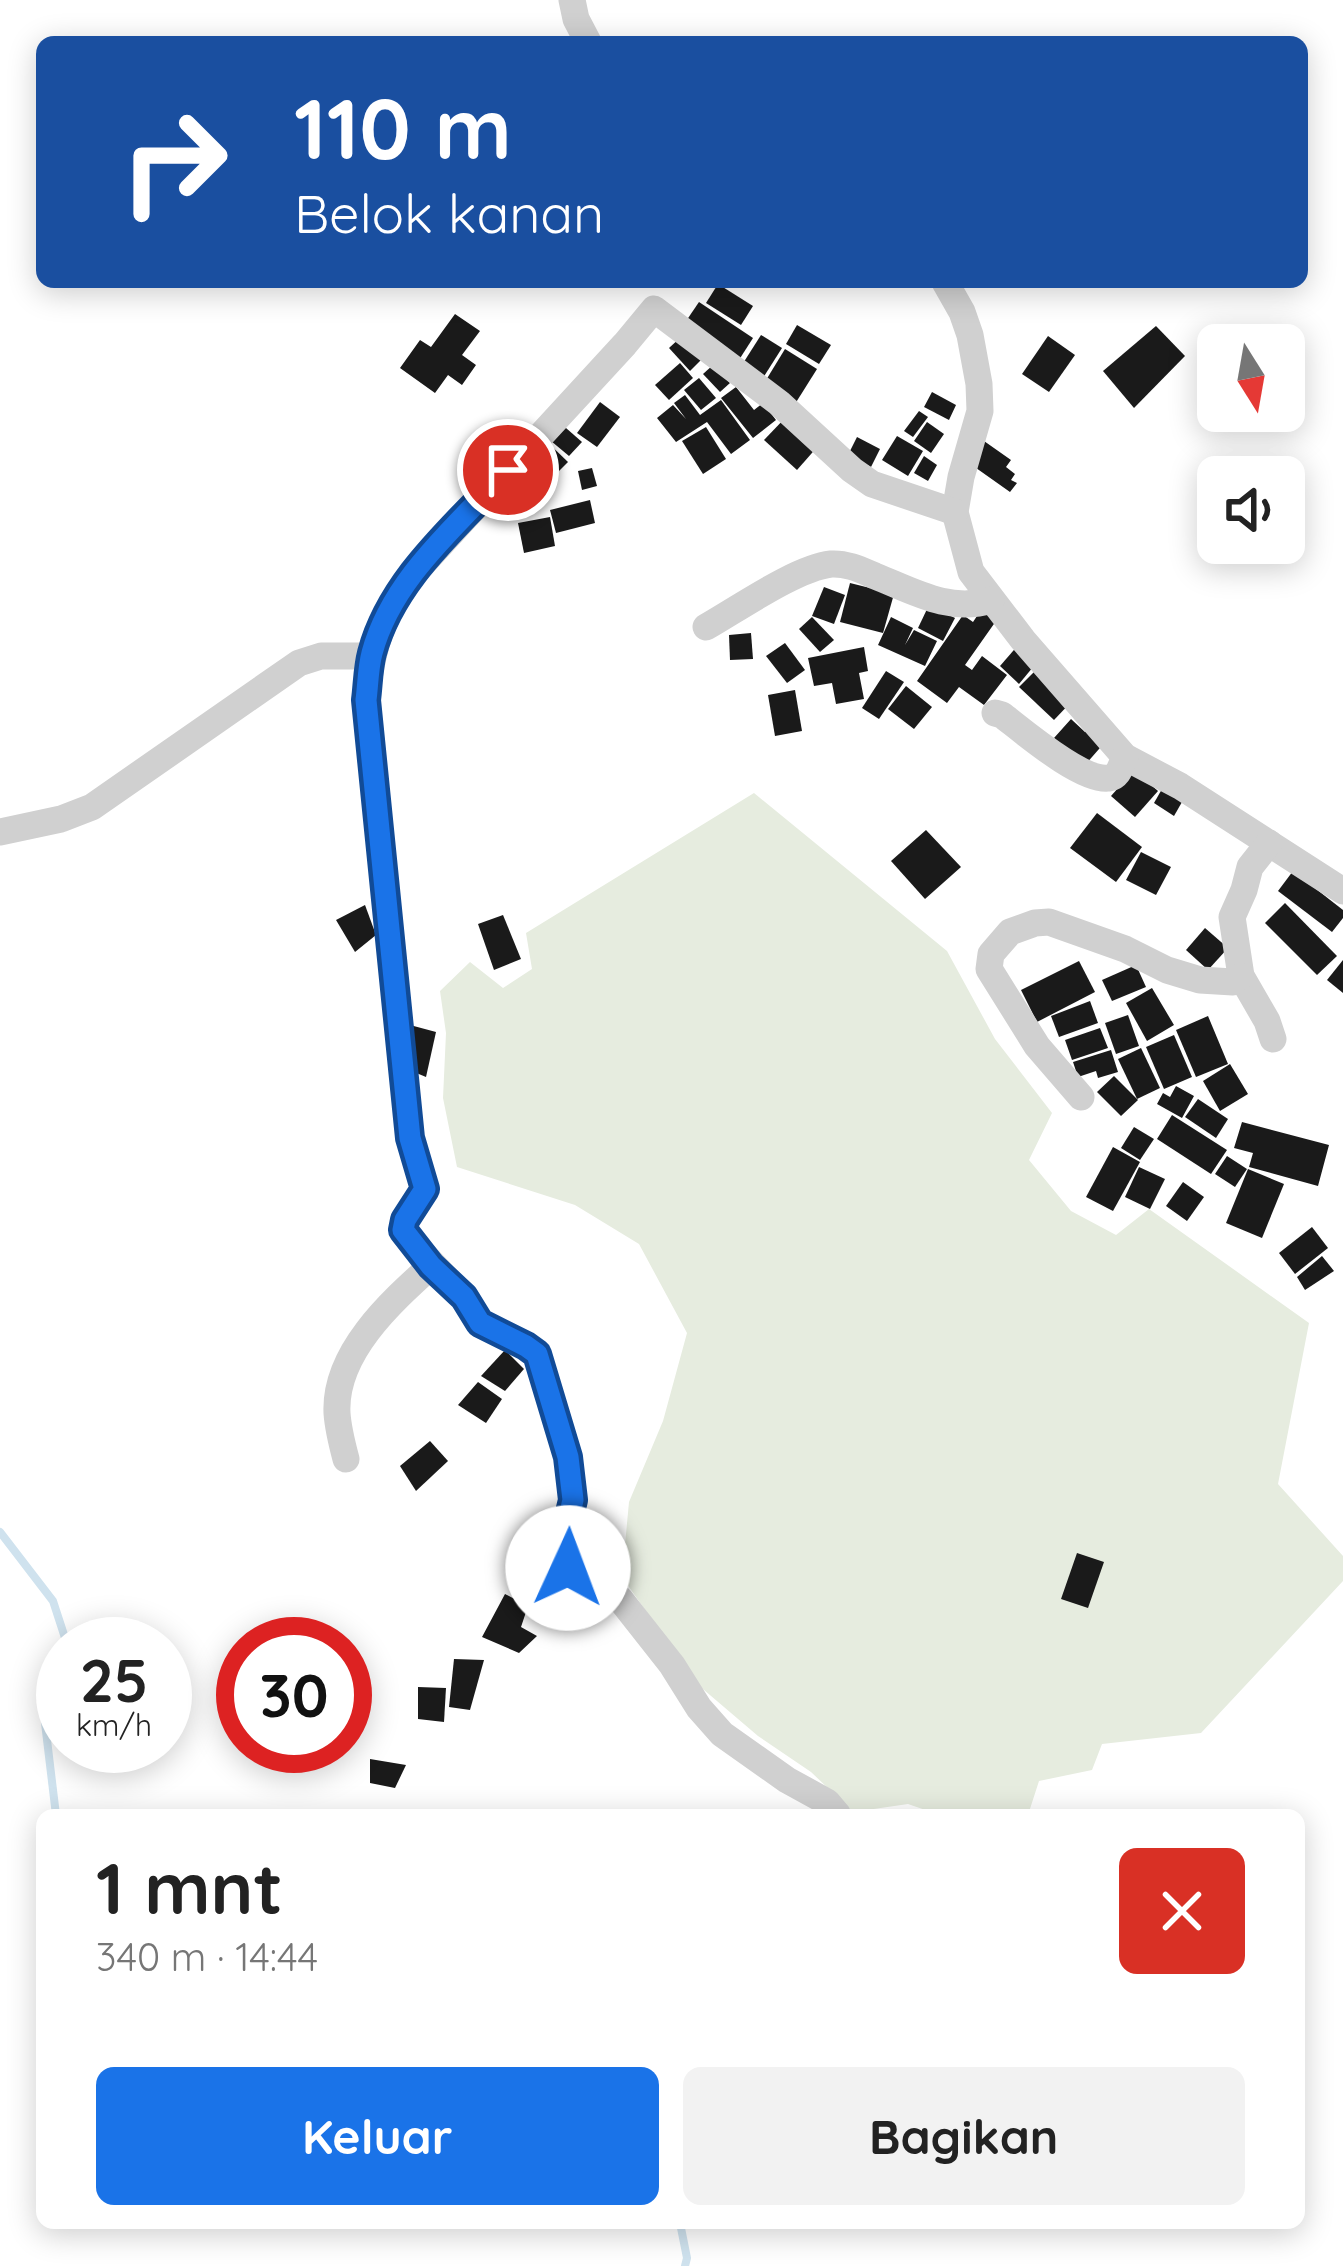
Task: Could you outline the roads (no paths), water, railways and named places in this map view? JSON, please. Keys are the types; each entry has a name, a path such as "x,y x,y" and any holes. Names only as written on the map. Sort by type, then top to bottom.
{"street":[{"path":"572,0 584,36"},
{"path":"948,288 970,335 979,384 980,411 955,512 970,572 1125,757 1180,786 1343,891"},
{"path":"833,1809 722,1735 620,1599 580,1581 568,1568 562,1546 573,1500 568,1457 537,1354 480,1323 464,1297 403,1230 425,1189 410,1138 366,700 371,656 392,605 413,574 654,309 779,403 872,484 955,512"},
{"path":"706,627 793,577 829,565 855,568 946,603 974,605 991,600"},
{"path":"0,832 61,819 92,806 299,663 321,656 371,656"},
{"path":"995,713 1089,774 1112,778 1125,757"},
{"path":"1269,842 1250,867 1232,917 1241,976 1273,1040"},
{"path":"1081,1097 1037,1046 989,969 991,954 1010,932 1049,922 1200,980 1233,982 1241,976"},
{"path":"346,1459 336,1408 352,1357 363,1336 431,1266"}],"waterway":[{"path":"0,1532 53,1601 58,1617"},
{"path":"51,1773 55,1809"},
{"path":"681,2229 685,2266"}]}
